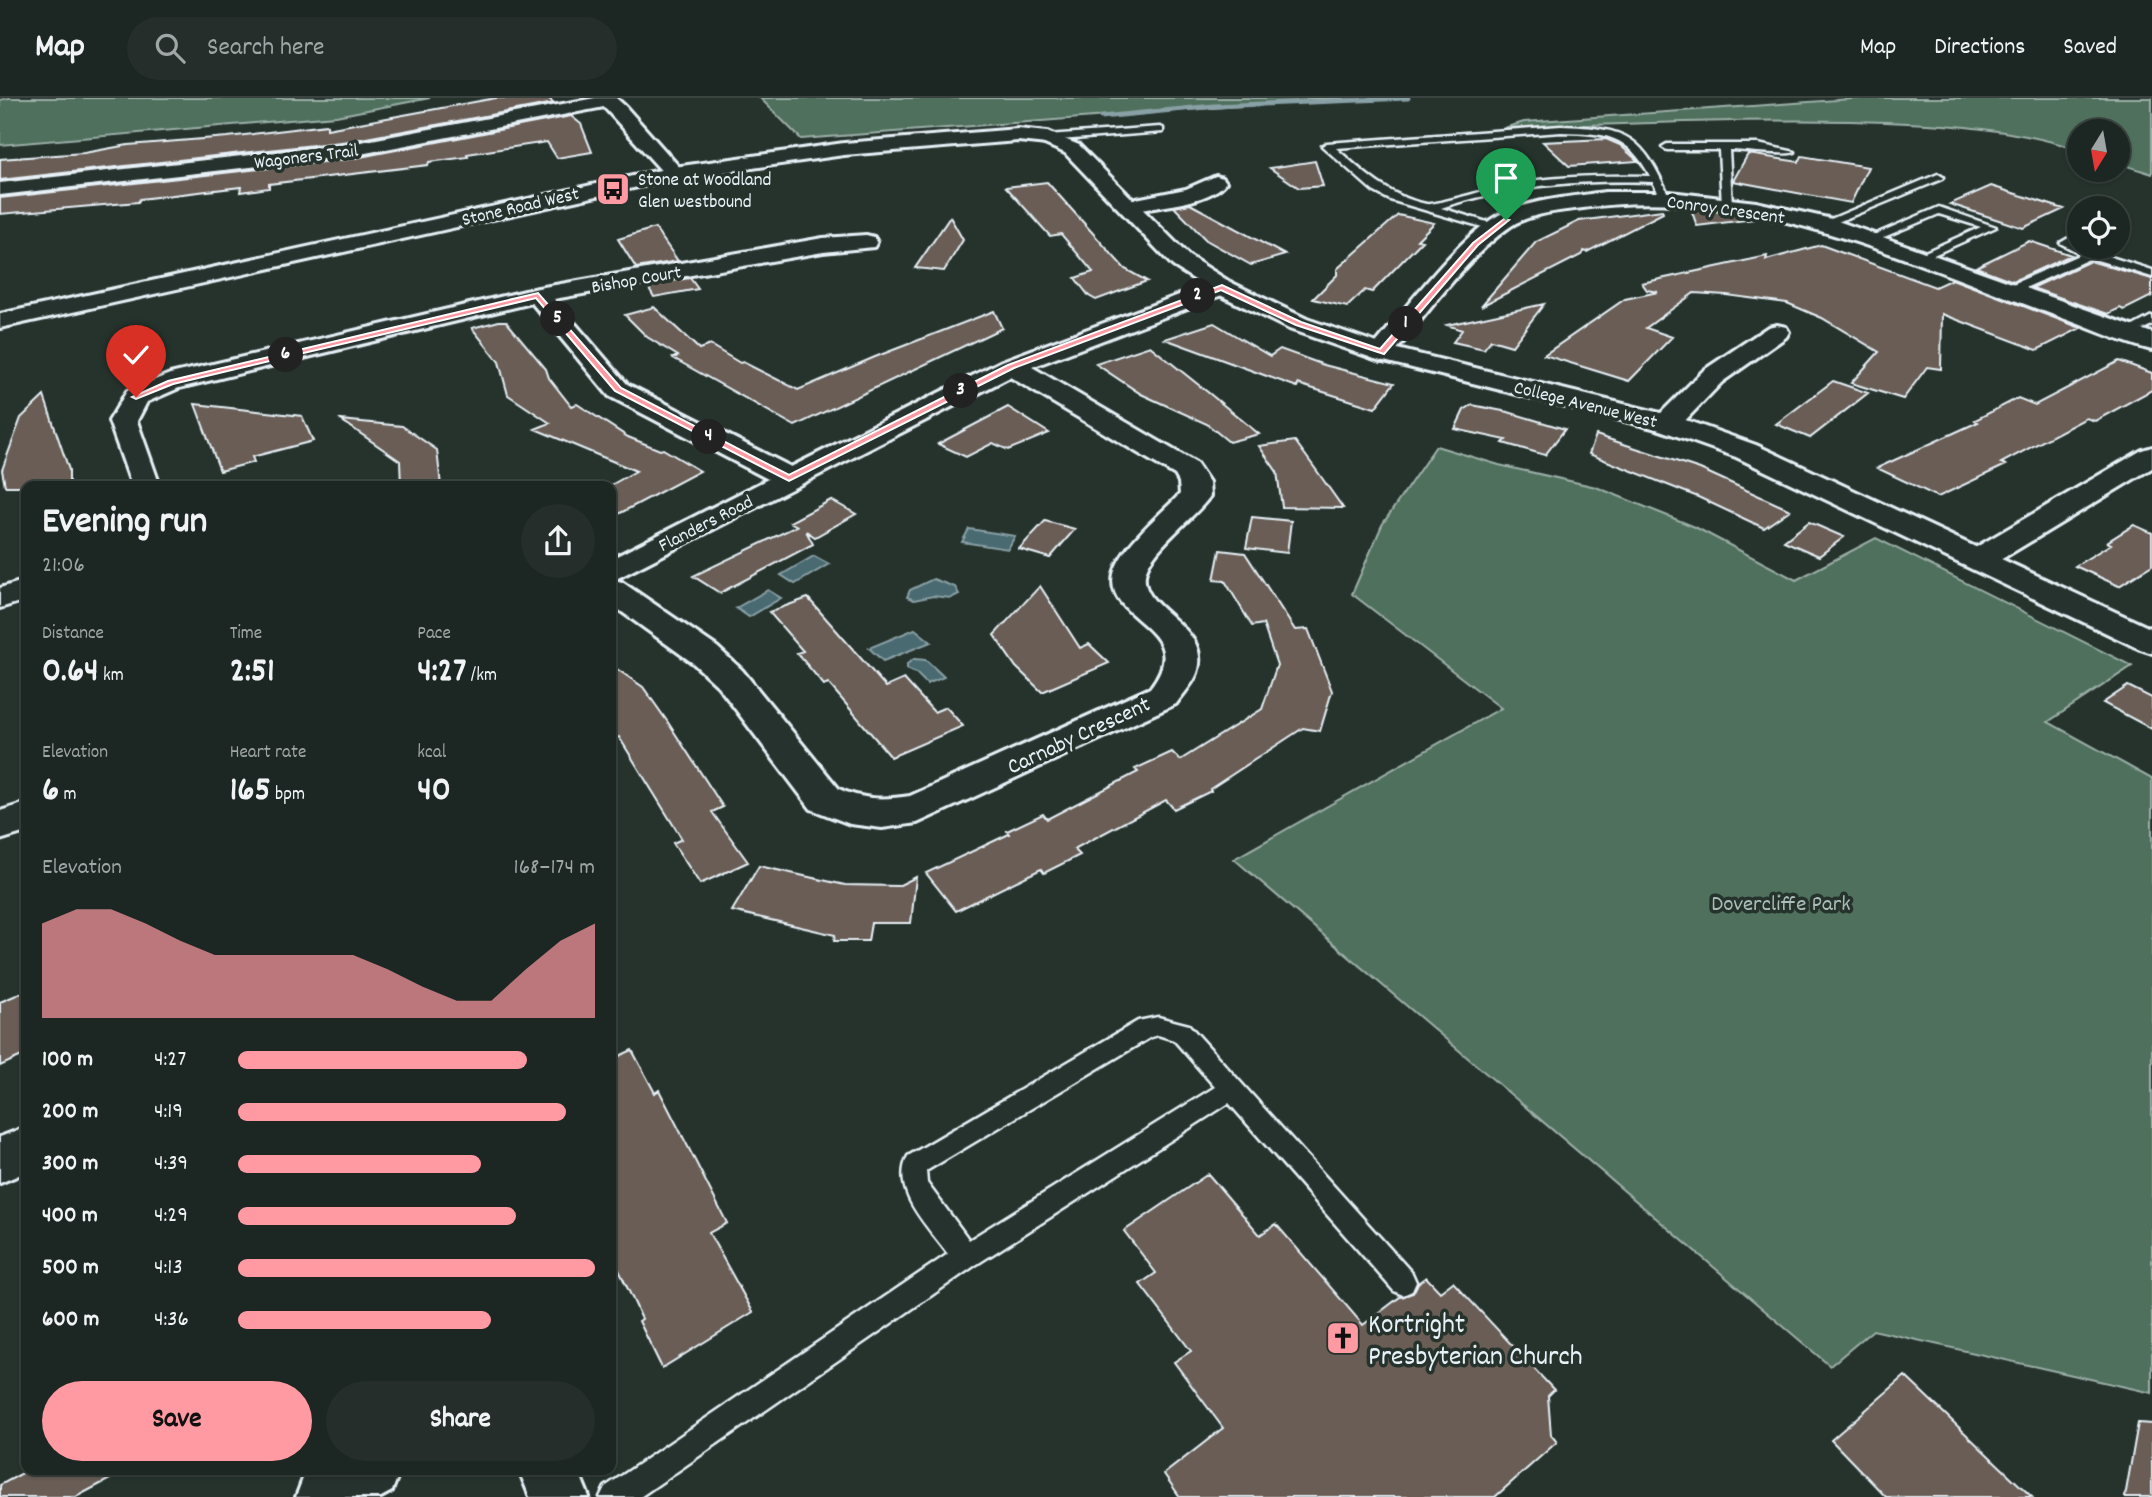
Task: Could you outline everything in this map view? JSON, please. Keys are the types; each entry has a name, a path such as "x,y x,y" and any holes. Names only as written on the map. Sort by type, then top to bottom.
{"street":[{"path":"606,100 674,173"},
{"name":"Wagoners Trail","path":"0,189 350,150 606,100"},
{"name":"Stone Road West","path":"0,321 674,173 844,149 934,140 1018,135 1047,138"},
{"name":"College Avenue West","path":"1047,138 1072,149 1181,261 1222,287 1298,324 1381,352 1667,423 1746,451 2152,642"},
{"path":"1128,206 1192,194 1216,183"},
{"name":"Conroy Crescent","path":"1381,352 1475,244 1506,220 1545,206 1661,188 1727,205 1756,208 1824,224 2152,342"},
{"name":"Bishop Court","path":"144,481 123,421 136,397 170,383 538,295 822,245 866,242"},
{"name":"Flanders Road","path":"616,568 1011,366 1222,287"},
{"path":"538,295 618,390 789,478"},
{"path":"1667,423 1713,376 1777,332"},
{"name":"Carnaby Crescent","path":"616,593 730,678 825,799 850,810 882,814 917,809 1163,696 1175,684 1182,671 1179,645 1140,602 1131,590 1128,578 1134,562 1195,496 1194,482 1186,469 1011,366"},
{"path":"1979,559 2152,456"},
{"path":"0,598 21,592"},
{"path":"0,826 21,819"},
{"path":"0,1161 21,1151"},
{"path":"325,1497 362,1475"},
{"path":"550,1475 560,1497"}],"lane":[{"path":"1496,228 1394,198 1377,189 1327,146 1590,129 1614,134 1641,150 1649,160 1661,188"},
{"path":"1047,138 1160,130"},
{"path":"1667,147 1758,147 1790,152"},
{"path":"1724,147 1727,205"},
{"path":"1824,224 1938,177"},
{"path":"1429,209 1471,194 1535,182 1578,178 1661,188"},
{"path":"1868,240 1939,210 1991,227 1920,258"},
{"path":"2010,290 2079,259"},
{"path":"2106,259 2152,274"},
{"path":"2128,332 2152,320"},
{"path":"965,1257 915,1186 913,1177 918,1164 1146,1028 1158,1026 1181,1032 1403,1282"},
{"path":"615,1497 965,1257 1231,1089"}],"green space":[{"path":"430,98 336,116 0,145 0,100"},
{"path":"760,98 1345,98 801,139"},
{"path":"1865,98 2152,98 2152,174 2130,167 2130,119 2067,119 2067,147 1994,130 1849,121 1676,122 1504,128 1524,122"},
{"name":"Dovercliffe Park","path":"1436,446 1499,465 1596,487 1695,527 1796,580 1876,538 2132,666 2048,722 2152,779 2152,1393 1873,1330 1830,1366 1234,859 1501,708 1352,594 1382,525"}],"water":[{"path":"969,529 1015,536 1008,549 962,542"},
{"path":"814,556 829,564 795,584 781,575"},
{"path":"933,579 955,587 959,594 951,598 933,596 914,600 907,597 910,590"},
{"path":"768,590 781,598 749,617 736,608"},
{"path":"915,629 931,642 883,661 869,648"},
{"path":"914,659 926,660 944,677 927,684 916,673 907,669 907,664"}],"building":[{"path":"496,98 548,98 554,103 350,141 0,180 0,159 84,153 128,145 327,125 327,129"},
{"path":"571,116 581,124 592,152 557,158 547,142 467,154 468,157 429,162 428,165 269,184 269,188 240,192 241,187 140,199 138,202 0,214 0,198 350,159"},
{"path":"1606,139 1620,145 1638,161 1569,166 1543,142"},
{"path":"1748,154 1799,162 1802,156 1868,167 1851,203 1733,181"},
{"path":"1315,161 1323,186 1299,188 1270,168"},
{"path":"1047,182 1125,269 1147,281 1096,300 1089,296 1075,278 1093,272 1061,234 1050,236 1006,187"},
{"path":"1991,186 2064,209 2023,228 1950,204"},
{"path":"1190,204 1285,255 1251,265 1206,240 1174,207"},
{"path":"1691,209 1705,209 1754,219 1697,226"},
{"path":"1662,210 1663,213 1587,252 1584,251 1581,255 1481,306 1536,242 1579,221"},
{"path":"1398,215 1434,223 1417,240 1422,241 1372,292 1365,290 1347,307 1313,299 1337,275 1337,269"},
{"path":"950,217 963,240 944,271 915,268"},
{"path":"655,228 678,261 636,268 618,239"},
{"path":"2029,241 2067,254 2067,257 2013,281 1976,267"},
{"path":"1821,245 1935,287 1952,279 2081,328 2037,350 1942,314 1941,369 1927,367 1903,399 1851,383 1879,352 1822,318 1787,303 1726,295 1694,293 1646,328 1672,337 1629,381 1544,355 1625,299 1658,292 1647,290 1642,283 1767,256 1766,260"},
{"path":"2090,261 2152,279 2152,296 2124,310 2120,308 2108,314 2032,288"},
{"path":"690,278 698,289 654,297 647,285"},
{"path":"1544,304 1512,346 1491,340 1484,349 1453,342 1462,330 1447,325"},
{"path":"654,307 699,349 710,345 740,363 743,362 798,390 994,311 1002,328 795,426 673,358 678,356 647,337 625,315"},
{"path":"506,321 546,369 549,378 571,406 577,404 628,437 663,449 700,471 616,515 616,482 636,471 535,429 550,423 508,395 499,362 472,328"},
{"path":"1214,323 1270,356 1280,349 1324,365 1394,383 1375,408 1298,384 1297,387 1165,339"},
{"path":"1150,346 1259,434 1229,442 1207,424 1141,394 1096,364"},
{"path":"2119,361 2152,373 2152,390 2095,421 2086,418 2001,463 2006,465 1938,497 1877,468 1978,422 1975,420 2018,398 2035,405"},
{"path":"1833,381 1868,393 1810,438 1776,424"},
{"path":"44,396 69,470 69,481 21,481 21,486 5,486 2,470 21,418"},
{"path":"195,404 302,416 313,441 252,457 254,462 220,471"},
{"path":"1472,405 1508,412 1565,429 1545,455 1503,443 1506,440 1455,429 1464,410"},
{"path":"1008,407 1049,433 1008,450 993,443 966,457 938,444"},
{"path":"341,420 402,426 437,450 440,481 401,481 400,461"},
{"path":"1596,435 1700,469 1790,510 1764,528 1698,497 1589,454"},
{"path":"1295,441 1343,508 1282,507 1277,472 1259,446"},
{"path":"831,500 856,514 815,537 806,531 813,544 720,593 693,576 797,526 790,522"},
{"path":"1252,517 1291,521 1287,553 1246,548"},
{"path":"1045,521 1075,529 1050,558 1019,549"},
{"path":"1809,522 1844,537 1819,556 1784,541"},
{"path":"2134,525 2152,533 2152,565 2119,586 2075,566 2111,544 2107,542"},
{"path":"1220,550 1245,553 1295,630 1308,629 1332,691 1320,731 1303,728 1210,789 1211,791 1174,809 1166,800 1074,849 1080,855 1044,873 1041,869 956,911 926,873 1009,834 1007,831 1043,814 1047,819 1138,772 1135,769 1172,752 1180,760 1262,709 1277,665 1263,624 1252,626 1225,581 1214,580"},
{"path":"1040,586 1080,648 1089,644 1109,663 1042,692 1016,667 994,635"},
{"path":"808,598 886,687 904,679 934,712 946,707 963,726 891,757 828,683 824,685 797,653 803,651 769,612"},
{"path":"616,668 643,687 667,721 723,807 712,812 748,862 700,884 673,843 682,839 619,737 616,738"},
{"path":"2128,686 2152,698 2152,729 2103,703"},
{"path":"759,866 845,885 898,886 916,877 911,923 871,923 868,941 834,941 835,935 732,911"},
{"path":"21,993 21,1056 0,1066 0,1002"},
{"path":"632,1050 655,1093 659,1090 727,1223 709,1233 753,1312 662,1368 616,1264 616,1058"},
{"name":"Kortright Presbyterian Church","path":"1208,1174 1260,1235 1276,1224 1363,1325 1400,1297 1413,1293 1418,1283 1426,1277 1440,1292 1453,1282 1554,1390 1548,1396 1551,1435 1557,1442 1495,1497 1180,1497 1164,1474 1223,1428 1174,1362 1191,1351 1140,1284 1156,1273 1124,1231"},
{"path":"1905,1376 2032,1497 1886,1497 1831,1440"},
{"path":"2138,1423 2152,1424 2152,1497 2125,1497"},
{"path":"21,1474 118,1475 76,1497 0,1497 0,1485"}],"waterway":[{"path":"1101,117 1214,106 1408,98"}],"place":[{"name":"Stone at Woodland Glen westbound","path":"613,189"},
{"name":"Kortright Presbyterian Church","path":"1343,1338"}],"route":[{"path":"136,397 170,383 538,295 618,390 789,478 1011,366 1222,287 1298,324 1381,352 1475,244 1506,220"}]}
